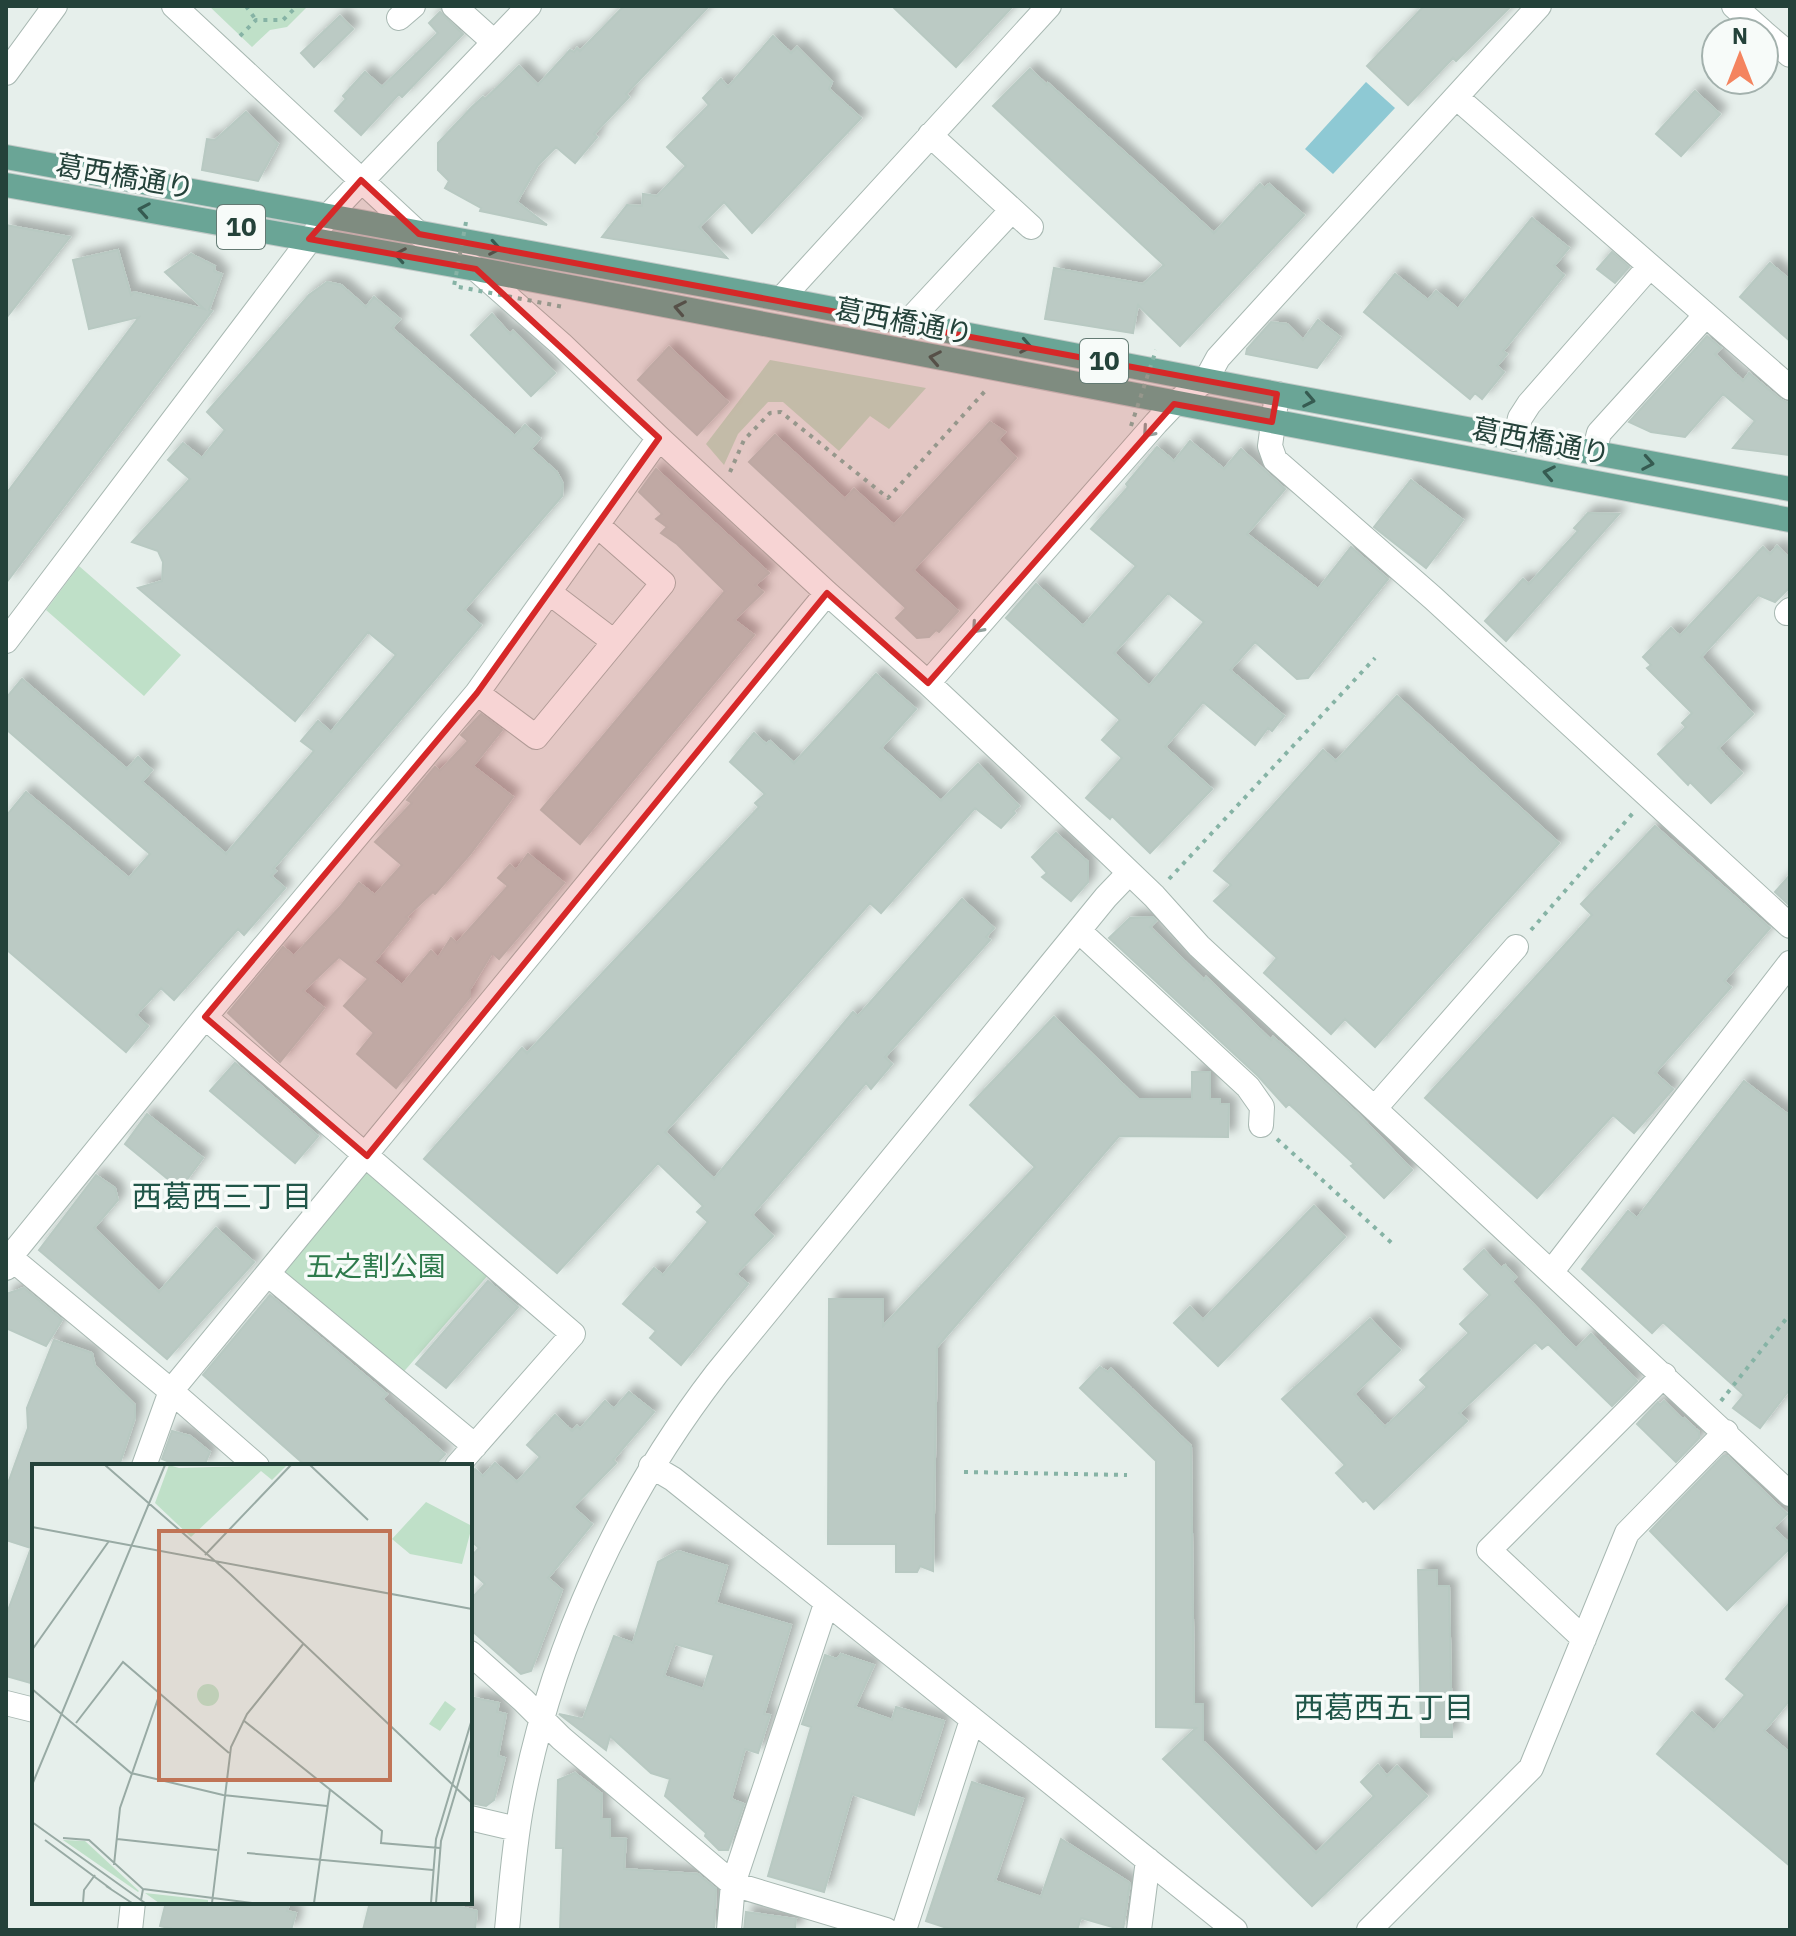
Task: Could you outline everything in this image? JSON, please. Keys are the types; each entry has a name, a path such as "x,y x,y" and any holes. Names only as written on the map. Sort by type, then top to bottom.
{"main road":[{"name":"葛西橋通り","path":"6,157 1790,489"},
{"name":"葛西橋通り","path":"6,185 476,269 1790,520"}],"street":[{"path":"6,73 55,6"},
{"path":"174,6 419,234 476,269 561,344 659,438 928,683 1129,873 1199,946 1790,1494"},
{"path":"454,6 494,42"},
{"path":"6,641 327,217 529,6"},
{"path":"781,299 1049,6"},
{"path":"928,683 1174,404 1206,380 1218,358 1539,6"},
{"path":"1456,97 1790,388"},
{"path":"930,135 1031,227"},
{"path":"906,324 1012,210"},
{"path":"1515,439 1520,418 1529,404 1650,266"},
{"path":"1594,453 1599,433 1705,316"},
{"path":"1277,394 1270,446 1275,460 1433,598 1790,926"},
{"path":"255,1464 171,1391 7,1260 205,1017 477,693 659,438"},
{"path":"477,693 536,737 663,583 597,525"},
{"path":"550,593 613,641"},
{"path":"145,1464 171,1391 827,593"},
{"path":"507,1930 517,1829 542,1719 571,1632 603,1556 651,1466 717,1373 1129,873"},
{"path":"1079,931 1248,1087 1262,1107 1261,1125"},
{"path":"1375,1108 1516,947"},
{"path":"1552,1271 1790,963"},
{"path":"205,1017 573,1334 459,1464"},
{"path":"268,1274 475,1446"},
{"path":"1584,1639 1489,1550 1664,1375"},
{"path":"1369,1930 1531,1768 1627,1533 1726,1432"},
{"path":"651,1466 673,1479 1235,1930"},
{"path":"729,1930 733,1884 826,1604"},
{"path":"472,1655 561,1738 733,1884 886,1930"},
{"path":"6,1703 32,1710"},
{"path":"904,1930 972,1720"},
{"path":"472,1818 517,1829"},
{"path":"1139,1930 1148,1860"},
{"path":"130,1930 133,1904"}],"path":[{"path":"246,6 256,20"},
{"path":"236,40 256,20 283,20 297,6"},
{"path":"466,222 454,286 564,307"},
{"path":"1131,426 1156,350"},
{"path":"728,477 744,440 770,413 781,412 888,498 986,390"},
{"path":"1166,883 1375,658"},
{"path":"1516,947 1648,796"},
{"path":"1261,1125 1394,1245"},
{"path":"1717,1406 1790,1314"},
{"path":"964,1472 1127,1475"}],"highlighted area":[{"path":"361,180 419,234 1277,394 1272,422 1174,404 928,683 827,593 367,1156 205,1017 477,693 659,438 476,269 309,239"}],"green space":[{"path":"209,6 308,6 287,27 270,30 252,47"},
{"path":"770,360 926,388 889,429 870,416 839,451 783,402 768,402 738,434 724,465 706,444"},
{"path":"79,566 181,655 144,696 46,610"},
{"name":"五之割公園","path":"374,1173 489,1274 400,1376 285,1281 284,1268 362,1174"}],"water":[{"path":"1366,82 1395,108 1333,174 1305,149"}],"building":[{"path":"624,6 709,6 626,94 629,97 594,134 597,137 575,163 556,147 538,165 517,202 547,225 480,211 481,208 445,188 449,181 438,170 438,143 472,107 483,97 485,99 519,66 538,85 570,50 574,52 577,48 580,51"},
{"path":"892,6 1013,6 956,67"},
{"path":"1424,6 1511,6 1456,61 1453,58 1408,105 1367,66"},
{"path":"440,12 463,34 361,135 335,111 346,99 343,96 365,72 382,87 438,33 429,23"},
{"path":"340,16 353,29 314,67 301,53"},
{"path":"773,36 791,53 797,47 832,82 829,89 861,118 752,233 724,202 699,227 727,258 602,237 627,205 642,206 643,194 657,196 686,166 667,147 709,105 703,98 721,79 728,87"},
{"path":"1030,69 1214,233 1260,184 1264,188 1269,184 1304,215 1180,346 1138,305 1133,333 1045,319 1054,268 1143,284 1164,265 993,106"},
{"path":"1695,91 1720,114 1681,156 1656,134"},
{"path":"246,112 278,144 258,181 202,170 207,139 215,140"},
{"path":"1532,218 1569,248 1554,266 1564,275 1503,351 1507,354 1497,366 1504,372 1482,399 1475,393 1470,399 1364,312 1395,274 1428,300 1436,291 1458,309"},
{"path":"6,225 70,237 6,318"},
{"path":"118,250 131,295 134,292 204,309 165,272 191,254 215,266 214,271 222,274 209,310 212,311 6,583 6,494 139,317 89,329 73,260"},
{"path":"1612,252 1629,267 1615,283 1597,269"},
{"path":"1770,263 1790,280 1790,341 1740,297"},
{"path":"327,282 341,285 366,307 374,297 400,319 392,328 515,436 525,425 540,438 531,449 557,472 563,484 562,496 464,610 481,625 273,869 276,871 271,876 285,888 244,935 238,929 174,1000 161,988 136,1015 148,1026 126,1052 6,949 6,816 26,792 129,878 150,854 6,729 6,698 22,679 127,769 138,757 152,770 142,782 226,854 314,751 301,741 318,721 331,732 396,655 368,632 295,721 138,588 162,581 163,562 158,551 132,542 190,479 168,460 183,443 202,458 225,430 207,412 309,295"},
{"path":"492,314 555,373 531,396 471,335"},
{"path":"1318,320 1340,337 1317,368 1246,354 1271,322 1287,324 1303,340"},
{"path":"1707,336 1721,348 1715,354 1743,381 1749,373 1790,404 1790,455 1733,448 1755,421 1723,394 1685,437 1651,432 1629,422"},
{"path":"669,347 728,402 697,435 638,380"},
{"path":"990,422 1005,432 998,440 1016,458 913,570 958,611 939,632 936,630 929,637 917,638 896,618 906,608 749,462 775,435 845,499 854,489 894,525"},
{"path":"1190,441 1224,469 1241,449 1285,489 1247,534 1318,589 1351,547 1388,579 1308,678 1297,679 1255,642 1230,670 1284,716 1272,731 1268,728 1255,745 1203,702 1165,747 1212,789 1150,853 1112,816 1110,819 1086,798 1122,758 1102,740 1120,720 1006,618 1036,584 1083,626 1136,566 1091,529 1128,487 1126,484 1157,447 1174,461","holes":["1168,593 1204,622 1149,686 1114,653"]},
{"path":"656,469 769,573 755,585 763,592 734,620 754,635 580,844 541,810 725,591 677,544 661,533 667,527 656,519 662,514 639,492"},
{"path":"1411,480 1463,520 1426,568 1374,527"},
{"path":"1588,513 1619,514 1506,641 1485,621 1523,579 1529,584 1578,531 1574,528"},
{"path":"1777,546 1790,559 1790,587 1775,602 1758,595 1701,657 1753,714 1718,748 1742,773 1711,803 1658,754 1686,727 1682,723 1692,713 1647,668 1651,665 1643,657 1671,628 1680,636 1763,547 1770,554"},
{"path":"876,674 916,709 881,748 941,801 978,764 1019,806 1001,828 975,808 881,913 870,903 665,1132 714,1179 853,1012 858,1016 962,899 994,928 986,937 990,940 885,1057 892,1064 871,1089 866,1083 752,1215 773,1236 736,1274 748,1284 681,1365 650,1338 656,1331 623,1304 654,1268 663,1275 708,1222 697,1212 703,1206 658,1163 557,1273 424,1159 522,1048 527,1053 759,807 755,803 765,794 730,762 754,733 766,744 770,741 794,763"},
{"path":"1397,696 1559,843 1375,1047 1345,1019 1331,1034 1264,973 1277,958 1214,901 1231,885 1214,871 1323,750 1336,761"},
{"path":"481,714 502,730 473,766 513,797 435,894 433,892 406,917 409,919 374,962 402,985 431,951 438,958 451,938 457,943 508,886 498,878 510,865 516,870 528,854 564,883 499,959 492,953 470,989 470,997 396,1088 357,1054 374,1033 344,1006 368,979 339,957 303,991 324,1008 280,1062 228,1013 283,947 294,956 359,883 375,895 402,865 375,842 412,803 407,800 435,767 440,771 468,741 461,735"},
{"path":"1655,826 1770,928 1724,981 1731,987 1655,1073 1673,1089 1634,1133 1613,1115 1537,1198 1425,1098 1592,915 1581,904"},
{"path":"1056,833 1088,862 1088,882 1071,901 1042,877 1047,873 1032,857"},
{"path":"1790,875 1790,906 1775,892"},
{"path":"1153,917 1156,921 1150,927 1204,980 1206,977 1271,1040 1273,1037 1300,1060 1412,1170 1384,1198 1351,1166 1354,1164 1289,1104 1286,1107 1258,1076 1109,938 1130,918"},
{"path":"1054,1017 1138,1099 1192,1099 1192,1072 1210,1072 1210,1099 1220,1099 1220,1104 1229,1104 1228,1137 1119,1136 937,1347 933,1571 920,1566 917,1572 896,1572 896,1544 828,1544 829,1299 883,1299 883,1326 1035,1167 970,1105"},
{"path":"235,1063 318,1136 295,1163 210,1091"},
{"path":"1744,1081 1790,1116 1790,1389 1760,1428 1733,1408 1744,1395 1663,1322 1652,1333 1582,1269 1628,1211 1637,1218"},
{"path":"147,1114 203,1158 180,1189 125,1144"},
{"path":"96,1175 115,1188 118,1200 94,1228 159,1292 216,1228 254,1262 167,1359 39,1250"},
{"path":"1314,1206 1345,1237 1218,1366 1174,1323 1190,1307 1203,1320"},
{"path":"1484,1250 1501,1268 1505,1265 1516,1277 1512,1282 1576,1349 1591,1334 1637,1381 1612,1406 1548,1344 1542,1349 1535,1342 1459,1413 1467,1421 1374,1509 1366,1500 1363,1502 1336,1473 1345,1465 1282,1399 1370,1319 1400,1350 1354,1394 1385,1427 1427,1387 1420,1380 1469,1333 1460,1324 1490,1295 1464,1269"},
{"path":"488,1281 518,1307 446,1388 416,1364"},
{"path":"24,1288 62,1320 46,1346 6,1328 6,1294"},
{"path":"270,1295 387,1394 382,1399 445,1454 436,1464 304,1464 203,1375"},
{"path":"54,1340 92,1353 95,1366 135,1405 135,1418 120,1464 32,1464 32,1683 6,1676 6,1616 31,1548 6,1540 6,1489 28,1428 27,1408"},
{"path":"1100,1367 1108,1372 1111,1369 1191,1446 1194,1704 1203,1704 1203,1741 1316,1853 1374,1796 1361,1782 1378,1765 1387,1776 1397,1766 1427,1796 1312,1906 1163,1759 1196,1728 1156,1727 1156,1461 1080,1388"},
{"path":"629,1392 654,1412 613,1460 616,1463 573,1507 592,1524 548,1578 562,1590 531,1671 521,1674 472,1631 472,1598 485,1584 472,1572 472,1556 479,1548 472,1542 472,1472 475,1469 483,1476 495,1463 517,1482 540,1457 527,1445 555,1415 572,1431 577,1426 580,1429 605,1401 614,1409"},
{"path":"1664,1401 1699,1432 1699,1438 1676,1462 1637,1424 1658,1402 1660,1405"},
{"path":"172,1431 190,1436 210,1452 205,1464 174,1464 162,1459"},
{"path":"1723,1456 1727,1456 1787,1514 1773,1528 1790,1544 1790,1548 1727,1610 1650,1531"},
{"path":"678,1551 727,1566 716,1603 791,1625 764,1714 770,1715 758,1753 745,1749 731,1799 744,1804 728,1850 719,1850 705,1836 706,1833 665,1796 670,1779 651,1773 610,1736 606,1750 559,1714 583,1719 614,1636 633,1643 658,1562","holes":["675,1644 714,1655 703,1689 664,1676"]},
{"path":"1418,1570 1437,1570 1437,1586 1449,1586 1452,1737 1421,1737"},
{"path":"1790,1602 1790,1700 1764,1731 1790,1753 1790,1866 1657,1754 1692,1712 1714,1731 1745,1695 1726,1679"},
{"path":"841,1654 874,1665 855,1707 892,1720 896,1707 944,1721 914,1815 852,1794 824,1892 768,1876 811,1727 802,1724 825,1655 837,1659"},
{"path":"472,1697 499,1703 497,1712 506,1714 498,1756 505,1758 494,1800 486,1806 472,1803"},
{"path":"575,1773 602,1794 601,1819 610,1819 610,1838 626,1839 624,1869 698,1874 716,1889 714,1930 560,1930 563,1848 556,1848 558,1780"},
{"path":"972,1782 1023,1799 995,1881 1041,1897 1061,1839 1130,1883 1123,1930 1081,1918 1077,1930 953,1930 926,1921"},
{"path":"166,1904 289,1904 287,1911 296,1913 291,1930 177,1930 160,1926"},
{"path":"370,1904 449,1904 477,1911 475,1930 363,1930"},
{"path":"746,1912 796,1919 795,1930 744,1930"}],"district":[{"name":"西葛西三丁目","path":"222,1197"},
{"name":"西葛西五丁目","path":"1384,1708"}]}
